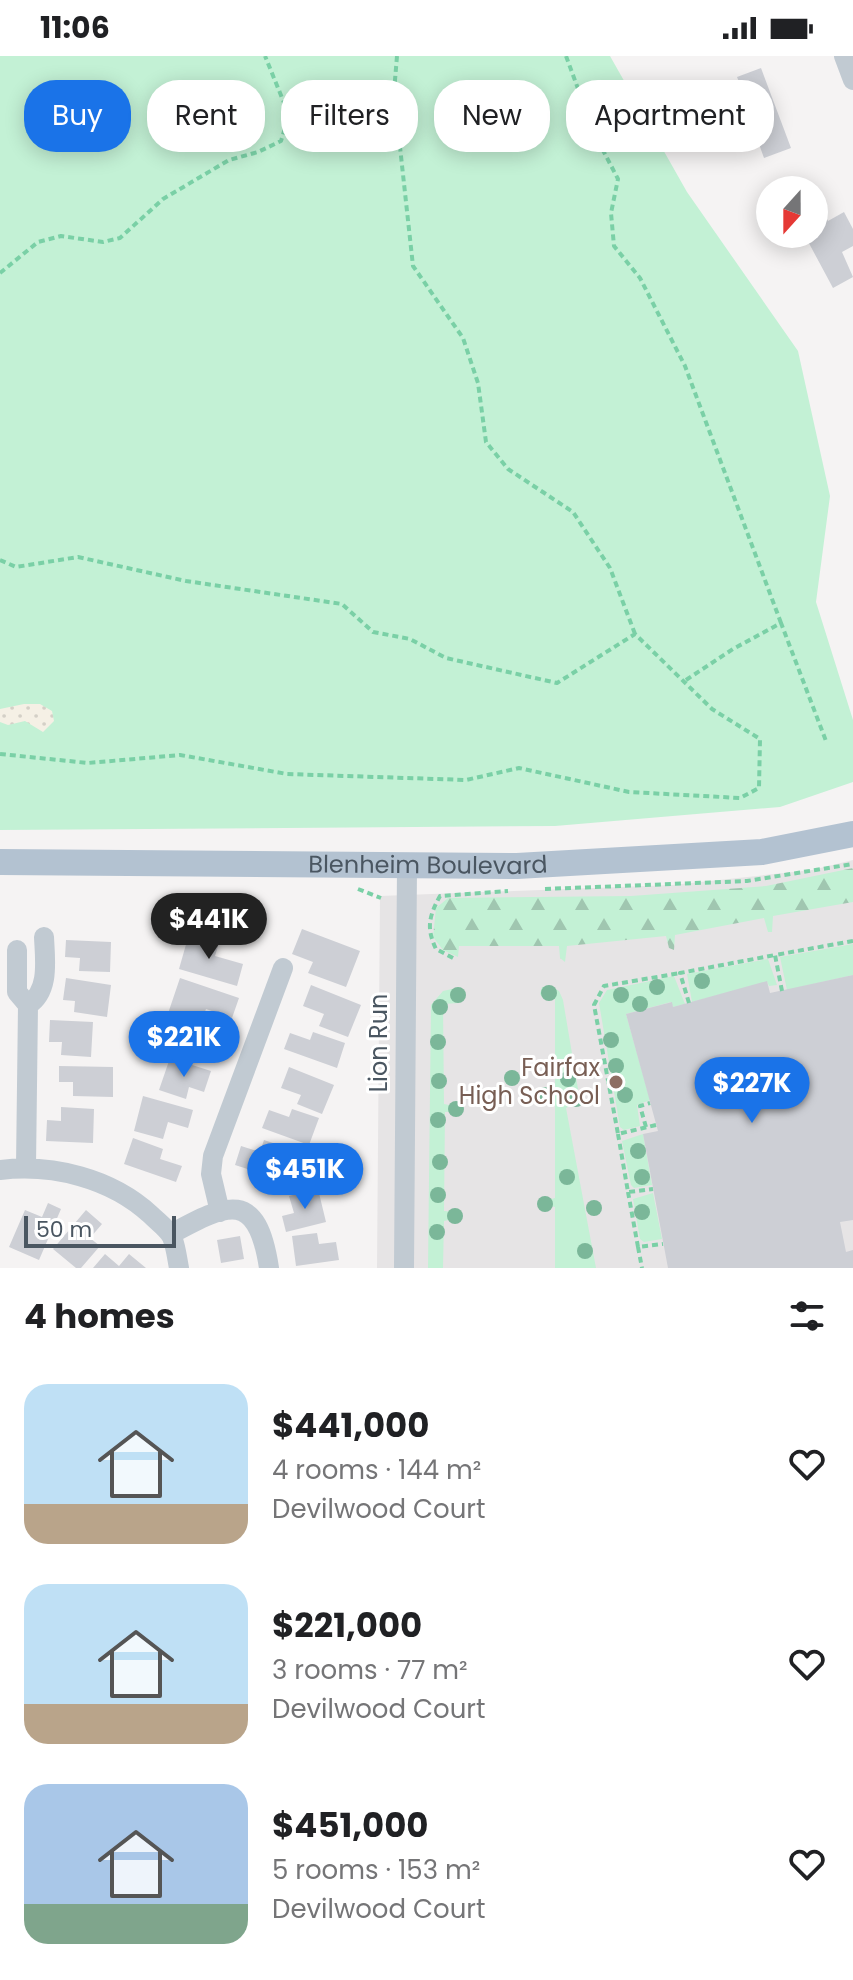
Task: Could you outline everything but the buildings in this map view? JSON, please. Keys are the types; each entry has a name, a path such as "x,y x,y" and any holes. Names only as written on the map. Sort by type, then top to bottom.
{"main road":[{"name":"Blenheim Boulevard","path":"0,862 407,867 657,860 762,852 853,834"}],"street":[{"path":"844,56 853,80"},
{"name":"Lion Run","path":"404,1268 407,867"},
{"path":"28,1005 38,999 44,980 44,937"},
{"path":"17,950 17,992 28,1005 26,1167"},
{"path":"220,1212 211,1174 213,1156 283,968"},
{"path":"0,1170 26,1167 77,1176 110,1187 140,1205 171,1234 179,1268"},
{"path":"171,1234 234,1208 251,1215 263,1238 269,1268"}],"path":[{"path":"0,273 38,242 61,236 103,242 120,238 163,199 229,160 258,152 281,141 289,115 265,56"},
{"path":"0,754 31,754 88,763 180,755 287,774 466,780 519,768 629,792 740,798 759,788 760,739 712,709 686,680 635,634 610,568 573,512 508,469 486,442 478,383 463,338 413,266 394,92 397,56"},
{"path":"566,56 595,135 618,179 611,213 614,246 640,278 685,366 826,741"},
{"path":"0,560 16,567 78,557 186,581 342,604 373,632 410,639 446,658 557,683 635,634"},
{"path":"686,680 733,649 781,623"},
{"path":"540,889 633,889 747,881 853,864"},
{"path":"453,958 436,949 430,937 429,916 440,896 510,891"},
{"path":"642,1268 594,1005 598,994 604,986 853,941"},
{"path":"775,955 782,991"},
{"path":"680,973 689,1003"},
{"path":"646,1127 640,1106 650,1103"},
{"path":"618,1134 656,1125"},
{"path":"628,1192 653,1189"},
{"path":"638,1247 663,1244"}],"shaded area":[{"name":"Fairfax High School","path":"853,860 853,1268 377,1268 380,896 672,885 812,870"}],"green space":[{"path":"0,56 610,56 624,80 566,80 566,152 664,152 687,192 798,351 830,496 816,602 853,720 853,782 780,807 555,826 0,830"},
{"path":"853,868 853,902 773,916 772,932 768,932 764,918 675,935 674,950 669,948 666,936 567,946 565,962 560,958 559,946 459,946 458,957 443,950 433,937 436,908 448,898 631,896 766,886"},
{"path":"853,944 853,975 787,990 780,957"},
{"path":"768,959 777,985 769,986 767,982 692,1002 687,974"},
{"path":"674,976 685,1004 673,1007 671,1002 626,1014 650,1100 637,1105 640,1126 624,1130 620,1127 599,1003 607,990"},
{"path":"550,986 559,991 563,1000 580,1101 566,1108 596,1268 555,1268 555,1207 538,1203 555,1198 555,1100 540,1097 539,1093 555,1091 555,999 543,998 540,994 542,987"},
{"path":"461,987 459,1003 443,1004 444,1104 460,1107 458,1111 445,1112 444,1211 457,1212 459,1218 444,1221 443,1268 428,1268 431,1005 443,991"},
{"path":"643,1134 652,1185 634,1188 622,1141"},
{"path":"653,1193 662,1239 644,1242 640,1239 633,1199"}],"sand":[{"path":"40,704 52,711 54,721 43,732 25,721 8,725 0,722 0,709"}],"place":[{"name":"Fairfax High School","path":"616,1082"}]}
